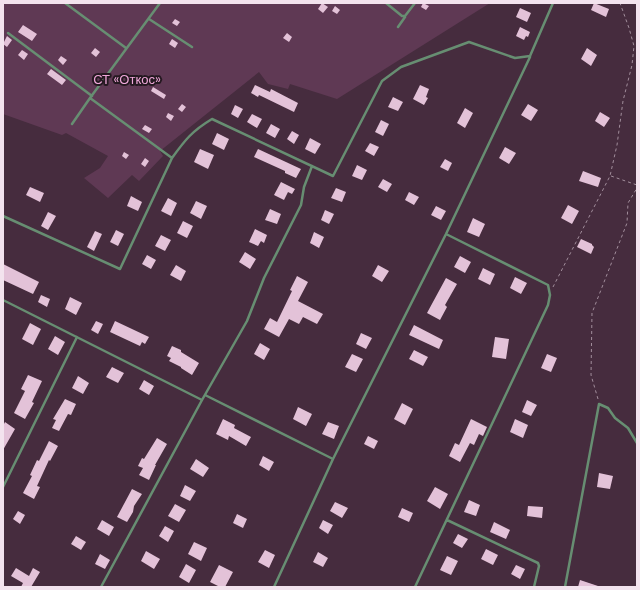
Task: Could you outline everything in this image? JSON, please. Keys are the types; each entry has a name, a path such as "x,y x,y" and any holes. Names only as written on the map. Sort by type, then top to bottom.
{"lane":[{"path":"65,3 126,48"},
{"path":"386,3 402,16 405,16"},
{"path":"398,27 415,3"},
{"path":"274,587 333,459 446,234 530,56 553,3"},
{"path":"72,124 126,48 149,19 158,4"},
{"path":"149,19 192,47"},
{"path":"8,34 172,158"},
{"path":"3,216 120,269 172,158 184,142 198,128 212,119 333,176 382,81 401,67 469,42 515,58 530,56"},
{"path":"101,587 202,400 247,321 264,278 301,205 304,187 312,166"},
{"path":"415,587 548,305 550,295 548,285 446,234"},
{"path":"3,300 202,400"},
{"path":"3,487 77,337"},
{"path":"205,395 333,459"},
{"path":"565,587 599,404 608,408 615,418 628,428 637,443"},
{"path":"447,520 538,563 539,566 534,587"}],"path":[{"path":"550,295 610,176 617,145 623,101 632,65 634,46 620,3"},
{"path":"610,176 637,185"},
{"path":"599,404 591,375 592,313 628,223 628,203 637,188"}],"green space":[{"name":"СТ «Откос»","path":"3,3 490,3 337,99 290,84 288,89 268,84 259,72 160,151 163,156 139,181 132,175 108,198 84,178 100,168 108,156 66,133 62,135 3,114"}],"building":[{"path":"322,3 328,7 323,13 318,9"},
{"path":"423,3 429,6 426,10 421,7"},
{"path":"594,3 609,9 606,17 591,10"},
{"path":"335,6 340,10 337,14 332,11"},
{"path":"520,8 531,13 527,22 516,17"},
{"path":"175,19 180,22 177,26 172,23"},
{"path":"23,25 37,34 32,41 18,32"},
{"path":"520,27 530,32 528,37 526,36 524,40 516,36"},
{"path":"287,33 292,37 289,42 283,38"},
{"path":"7,36 12,40 7,47 3,44"},
{"path":"172,39 178,43 175,48 169,44"},
{"path":"95,48 100,52 96,57 91,53"},
{"path":"587,48 597,55 591,66 581,59"},
{"path":"22,50 28,54 24,60 18,55"},
{"path":"61,56 67,60 63,65 58,60"},
{"path":"51,69 66,80 62,85 47,74"},
{"path":"143,75 148,79 144,85 138,81"},
{"path":"255,85 270,92 271,89 298,103 294,112 259,95 258,97 251,93"},
{"path":"420,85 429,89 426,97 428,98 424,105 413,99"},
{"path":"153,87 166,95 164,99 151,91"},
{"path":"393,97 403,102 398,111 388,107"},
{"path":"182,104 186,107 182,112 178,109"},
{"path":"528,104 538,110 531,121 521,115"},
{"path":"235,105 243,109 238,118 231,114"},
{"path":"465,108 473,113 465,128 457,123"},
{"path":"600,112 610,118 604,127 595,121"},
{"path":"168,113 174,116 171,121 166,117"},
{"path":"252,114 262,119 257,128 247,122"},
{"path":"381,120 389,124 383,136 375,132"},
{"path":"271,124 280,129 275,138 266,133"},
{"path":"145,125 152,129 149,133 142,129"},
{"path":"292,131 299,135 294,144 287,139"},
{"path":"217,133 229,139 224,150 212,144"},
{"path":"310,138 321,144 315,154 305,149"},
{"path":"370,143 379,147 374,156 365,151"},
{"path":"505,147 516,153 509,164 499,158"},
{"path":"200,149 214,155 208,169 194,162"},
{"path":"258,149 301,169 296,178 285,173 285,171 254,157"},
{"path":"124,152 129,155 126,159 122,156"},
{"path":"145,158 149,161 145,167 141,164"},
{"path":"445,159 452,163 448,171 440,167"},
{"path":"357,165 367,170 362,180 352,176"},
{"path":"583,171 601,178 598,187 579,181"},
{"path":"383,179 392,184 387,192 378,187"},
{"path":"281,182 295,189 292,194 288,192 284,200 274,195"},
{"path":"30,187 44,193 40,202 26,195"},
{"path":"336,188 346,192 342,202 331,198"},
{"path":"409,192 419,197 414,205 405,200"},
{"path":"131,196 142,202 138,211 127,206"},
{"path":"168,198 177,203 171,216 161,211"},
{"path":"196,201 207,206 201,219 190,213"},
{"path":"568,205 579,211 572,224 561,218"},
{"path":"436,206 446,211 441,220 431,215"},
{"path":"270,209 281,214 277,224 265,220"},
{"path":"325,210 334,214 329,224 321,220"},
{"path":"48,212 56,216 48,230 41,226"},
{"path":"473,218 485,224 479,237 467,232"},
{"path":"183,221 193,226 187,238 177,233"},
{"path":"255,229 267,235 264,243 261,241 258,246 249,242"},
{"path":"116,230 124,234 118,246 110,242"},
{"path":"95,231 102,234 94,251 87,247"},
{"path":"314,232 324,237 319,248 310,243"},
{"path":"161,235 171,240 165,251 155,246"},
{"path":"581,239 592,244 594,247 591,254 577,247"},
{"path":"245,252 256,259 250,269 239,262"},
{"path":"147,255 156,260 151,269 142,264"},
{"path":"460,256 471,262 465,273 454,267"},
{"path":"3,264 39,282 33,294 3,280"},
{"path":"176,265 186,271 181,281 170,275"},
{"path":"378,265 389,271 382,282 372,276"},
{"path":"483,268 495,274 490,285 478,279"},
{"path":"297,276 308,282 298,301 323,314 317,324 303,317 299,324 289,319 279,337 264,329 270,318 277,322 292,291 290,290"},
{"path":"515,277 527,283 521,294 510,288"},
{"path":"446,278 457,284 445,305 447,307 440,320 427,313"},
{"path":"41,295 50,299 47,307 38,302"},
{"path":"70,297 82,303 76,315 65,309"},
{"path":"96,321 103,324 98,334 91,330"},
{"path":"115,321 149,337 145,344 142,342 140,346 110,332"},
{"path":"30,323 41,329 33,345 22,339"},
{"path":"414,325 443,340 439,349 409,335"},
{"path":"361,333 372,338 366,349 356,344"},
{"path":"55,336 65,342 58,355 48,349"},
{"path":"495,337 509,339 506,359 492,357"},
{"path":"260,343 270,349 264,360 254,354"},
{"path":"172,346 181,350 181,352 199,363 192,375 169,361 171,358 167,356"},
{"path":"414,350 428,357 423,366 409,359"},
{"path":"352,354 363,359 356,372 345,367"},
{"path":"547,354 557,358 551,372 541,368"},
{"path":"112,367 124,373 118,383 106,377"},
{"path":"28,375 42,381 32,402 34,403 25,419 14,413 25,391 21,389"},
{"path":"78,376 89,383 83,394 72,388"},
{"path":"144,380 154,386 149,395 139,389"},
{"path":"65,399 76,404 71,415 68,414 59,431 52,428 56,420 53,419"},
{"path":"527,400 537,405 531,416 522,412"},
{"path":"402,403 413,409 405,425 394,419"},
{"path":"298,407 312,414 306,426 293,419"},
{"path":"223,419 235,425 234,428 251,437 246,446 229,436 228,440 216,434"},
{"path":"471,419 487,427 483,436 479,434 474,445 470,443 460,462 449,456 455,443 459,445"},
{"path":"515,419 528,425 523,438 510,432"},
{"path":"5,422 15,429 3,450 3,426"},
{"path":"328,422 339,426 334,439 322,434"},
{"path":"368,436 378,441 374,449 364,444"},
{"path":"157,438 167,444 155,465 149,480 139,475 143,468 138,466"},
{"path":"49,441 58,446 50,461 49,460 37,486 40,487 34,499 23,493 32,476 30,475 37,460 39,461"},
{"path":"263,456 274,462 269,471 259,465"},
{"path":"196,459 209,468 203,477 190,469"},
{"path":"599,473 613,476 610,489 597,487"},
{"path":"185,485 196,491 190,501 180,496"},
{"path":"435,487 448,494 440,509 427,501"},
{"path":"132,489 142,494 134,506 133,512 127,522 117,517"},
{"path":"469,500 480,505 476,516 464,512"},
{"path":"335,502 348,508 342,518 330,511"},
{"path":"175,504 186,510 179,522 168,516"},
{"path":"528,506 543,507 542,518 527,516"},
{"path":"402,508 413,513 409,522 398,517"},
{"path":"18,511 25,515 20,524 13,519"},
{"path":"237,514 247,519 243,528 233,523"},
{"path":"102,520 114,527 109,536 97,529"},
{"path":"323,520 333,525 328,534 319,528"},
{"path":"494,522 510,530 506,539 490,532"},
{"path":"165,526 174,531 168,542 159,536"},
{"path":"458,534 468,539 462,548 453,543"},
{"path":"76,536 86,542 81,550 71,544"},
{"path":"194,542 207,548 201,561 188,554"},
{"path":"486,549 498,555 493,565 481,559"},
{"path":"265,550 275,555 269,568 258,562"},
{"path":"146,551 160,559 154,569 141,561"},
{"path":"318,552 328,558 323,567 313,562"},
{"path":"100,554 110,560 105,569 95,564"},
{"path":"447,556 458,561 451,575 440,570"},
{"path":"186,564 196,570 189,583 179,577"},
{"path":"219,565 233,572 225,587 220,587 210,582"},
{"path":"516,565 525,569 520,579 511,574"},
{"path":"16,568 29,576 33,568 40,572 31,587 21,587 23,583 11,576"},
{"path":"580,580 598,586 598,587 578,587"}]}
